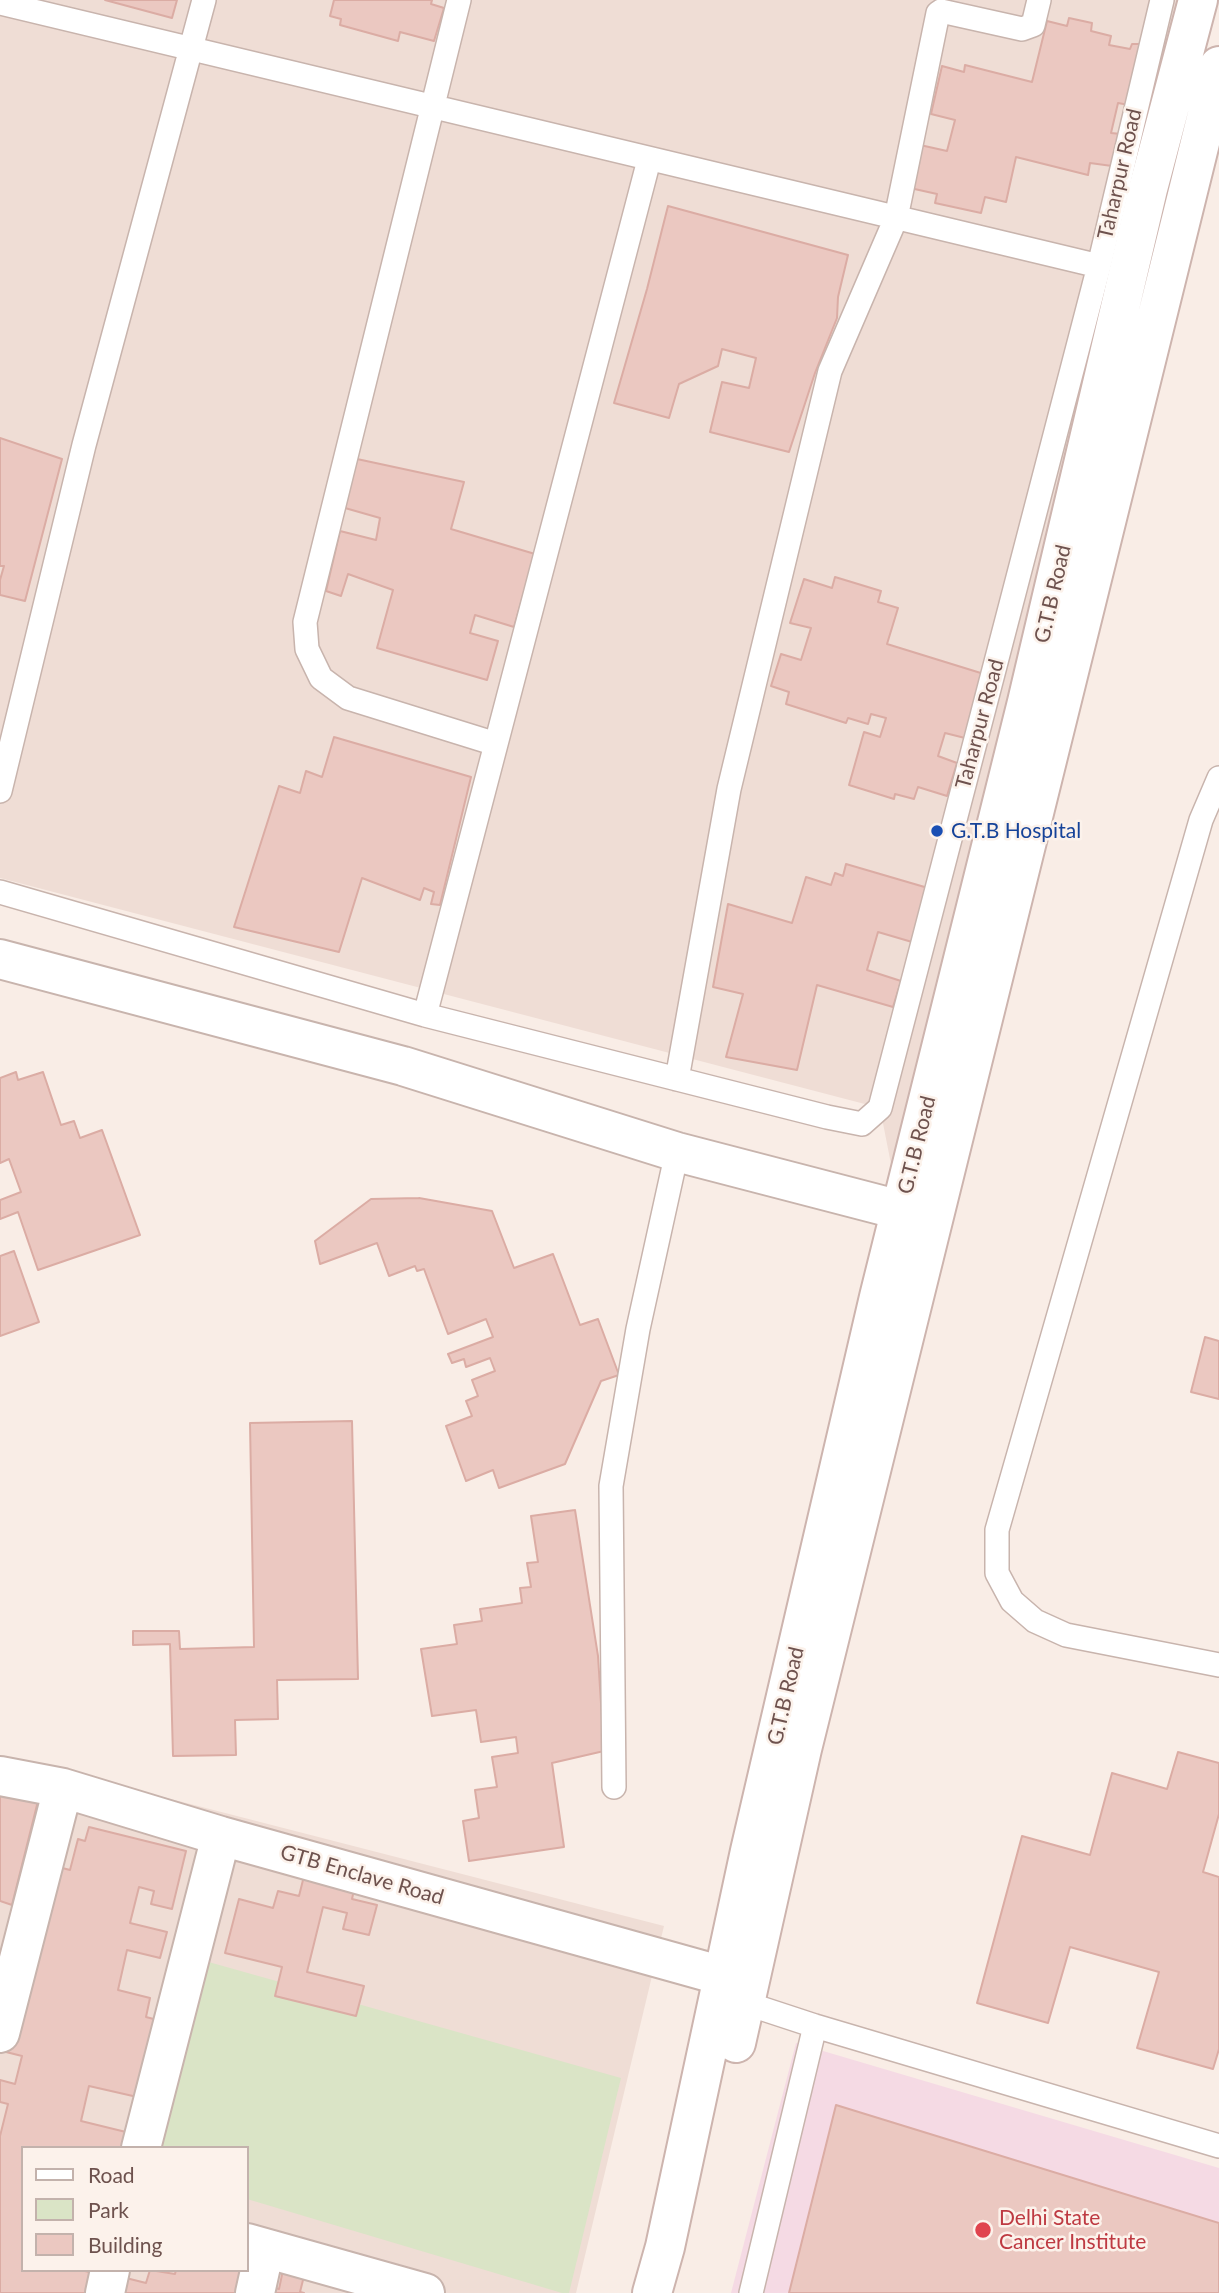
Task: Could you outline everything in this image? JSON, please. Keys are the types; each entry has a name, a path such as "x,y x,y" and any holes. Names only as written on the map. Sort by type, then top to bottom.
{"main road":[{"name":"G.T.B Road","path":"680,2293 734,1989 750,1851 900,1210 1027,702 1149,189 1198,0"},
{"name":"G.T.B Road","path":"652,2293 809,1723 1219,66"},
{"path":"0,959 403,1066 677,1152 900,1210"},
{"name":"GTB Enclave Road","path":"0,1776 63,1788 734,1989"},
{"path":"0,2033 63,1788"},
{"path":"142,2146 221,1836"},
{"path":"255,2293 256,2245 425,2293"},
{"path":"105,2293 110,2272"}],"lane":[{"path":"0,791 84,444 204,0"},
{"path":"459,0 305,622 307,649 321,678 348,698 496,744"},
{"path":"677,1079 729,789 830,371 897,218 938,13 942,10 1022,29 1033,25 1039,0"},
{"name":"Taharpur Road","path":"0,892 425,1015 862,1124 880,1108 1099,266 1162,0"},
{"path":"0,3 1099,266"},
{"path":"425,1015 649,160"},
{"path":"1219,778 1201,820 997,1530 997,1573 1012,1601 1035,1621 1066,1635 1219,1665"},
{"path":"614,1787 611,1486 638,1329 677,1152"},
{"path":"734,1989 815,2026 1219,2146"},
{"path":"751,2293 815,2026"}],"shaded area":[{"path":"0,0 1198,0 900,1210 880,1108 0,878"},
{"path":"0,1755 664,1926 576,2293 0,2293"},
{"name":"Delhi State Cancer Institute","path":"796,2043 1219,2168 1219,2293 731,2293"}],"green space":[{"path":"198,1959 621,2078 569,2293 248,2199 248,2146 142,2146"}],"building":[{"path":"105,0 177,0 172,18"},
{"path":"334,0 432,0 431,4 444,8 434,41 400,32 398,41 340,25 341,19 330,16"},
{"path":"1069,18 1092,23 1091,31 1111,36 1109,45 1130,49 1132,44 1142,44 1129,105 1118,103 1111,133 1121,134 1112,166 1090,163 1088,175 1016,157 1006,202 985,197 981,213 935,203 937,194 910,188 920,145 947,151 955,120 931,114 942,66 964,72 965,65 1032,82 1047,21 1067,26"},
{"path":"668,206 848,255 838,297 837,318 815,373 789,452 710,432 722,382 749,388 756,358 722,349 718,366 679,384 669,418 614,403"},
{"path":"0,438 62,459 25,601 0,595 4,566 0,566"},
{"path":"357,459 464,482 451,529 535,554 514,627 475,615 470,633 498,641 487,680 377,648 393,590 348,574 341,596 326,591 340,531 376,540 380,518 345,508"},
{"path":"835,577 881,591 878,602 898,608 887,644 984,674 965,738 945,733 938,756 957,763 947,796 918,787 914,799 895,794 894,799 849,785 864,732 880,737 886,718 871,714 868,724 848,718 846,723 786,704 789,692 771,686 781,654 801,660 811,628 790,623 804,579 832,588"},
{"path":"334,737 471,777 440,905 431,904 434,892 424,888 420,900 362,878 339,952 234,927 279,786 300,793 306,771 322,777"},
{"path":"846,864 928,888 912,942 878,932 867,970 901,981 893,1007 817,985 797,1070 726,1057 743,994 713,987 728,904 792,923 806,877 831,885 835,873 843,876"},
{"path":"16,1072 18,1080 43,1072 61,1125 74,1121 80,1138 102,1130 140,1235 38,1270 18,1212 0,1219 0,1200 21,1192 9,1159 0,1163 0,1078"},
{"path":"419,1198 492,1211 514,1268 553,1254 580,1325 598,1319 619,1375 601,1381 565,1464 499,1488 493,1470 466,1481 446,1426 472,1416 466,1401 478,1396 472,1380 495,1371 490,1358 466,1367 464,1359 452,1363 448,1354 493,1337 486,1319 448,1334 424,1269 417,1271 415,1266 389,1276 377,1243 320,1264 315,1241 371,1199"},
{"path":"14,1251 39,1322 0,1336 0,1256"},
{"path":"1205,1337 1219,1341 1219,1399 1191,1392"},
{"path":"352,1421 358,1679 277,1680 278,1719 235,1720 236,1755 173,1756 170,1644 133,1645 133,1631 179,1631 180,1649 254,1647 250,1423"},
{"path":"575,1510 598,1656 604,1751 552,1763 564,1847 469,1861 463,1821 479,1818 475,1790 497,1787 492,1757 518,1753 516,1737 481,1742 476,1710 432,1716 421,1649 457,1644 454,1625 482,1621 480,1609 522,1603 520,1588 531,1587 527,1563 538,1562 531,1516"},
{"path":"1178,1752 1219,1763 1219,1814 1203,1872 1219,1877 1219,2049 1213,2069 1137,2048 1159,1972 1070,1947 1048,2023 977,2003 1022,1836 1090,1855 1112,1773 1167,1789"},
{"path":"0,1783 40,1793 12,1905 0,1901"},
{"path":"89,1827 186,1851 172,1909 151,1904 154,1891 139,1887 130,1923 167,1932 160,1958 127,1950 118,1990 150,1998 146,2017 165,2022 146,2099 89,2086 81,2121 130,2133 133,2146 21,2146 21,2272 97,2274 92,2293 0,2293 0,2136 8,2104 0,2102 0,2080 15,2084 22,2056 6,2052 51,1865 70,1870 78,1839 85,1841"},
{"path":"306,1868 356,1881 352,1899 377,1905 369,1935 343,1929 347,1913 323,1907 307,1972 364,1986 356,2016 275,1996 282,1967 225,1953 239,1899 273,1908 278,1891 299,1896"},
{"name":"Delhi State Cancer Institute","path":"836,2105 1219,2223 1219,2293 789,2293"},
{"path":"283,2270 304,2276 300,2292 304,2293 259,2293 261,2284 279,2289"},
{"path":"149,2272 247,2272 242,2293 113,2293 118,2276 146,2283"}],"place":[{"name":"G.T.B Hospital","path":"937,831"},
{"name":"Delhi State Cancer Institute","path":"983,2230"}]}
